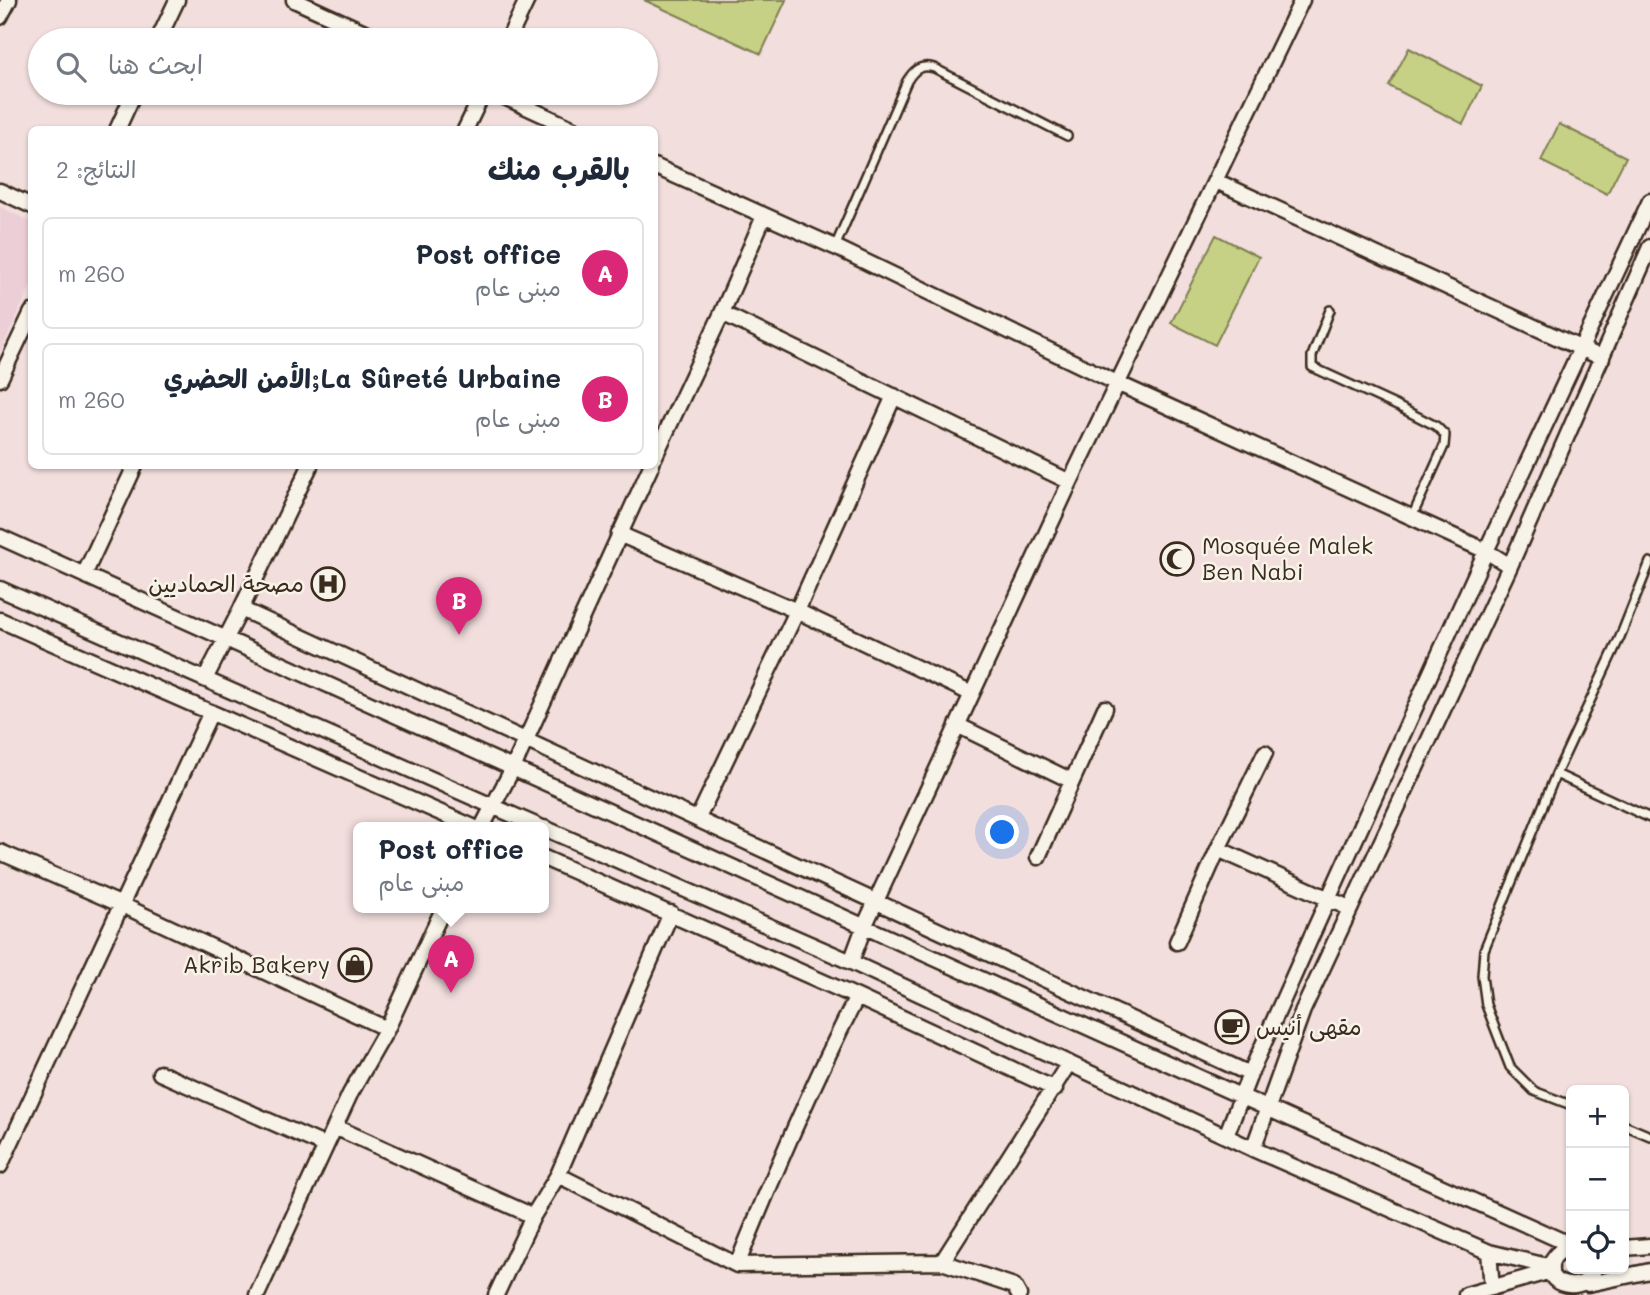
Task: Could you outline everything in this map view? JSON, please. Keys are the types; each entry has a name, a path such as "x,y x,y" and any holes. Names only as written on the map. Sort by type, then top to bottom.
{"street":[{"path":"0,17 9,0"},
{"path":"164,28 177,0"},
{"path":"294,0 356,28"},
{"path":"514,28 527,0"},
{"path":"851,962 864,927 1070,482 1302,0"},
{"path":"119,126 128,105"},
{"path":"467,126 477,105"},
{"path":"521,105 567,126"},
{"path":"658,168 835,247 1119,384 1486,551 1510,566"},
{"path":"1216,181 1602,358"},
{"path":"0,191 28,204"},
{"path":"1226,1136 1250,1074 1486,551 1650,201"},
{"path":"658,449 764,216"},
{"path":"1253,1149 1303,1010 1510,566 1650,247"},
{"path":"722,313 1070,482"},
{"path":"0,379 28,320"},
{"path":"698,818 797,611 894,397"},
{"path":"85,575 134,469"},
{"path":"205,678 309,469"},
{"path":"484,822 513,768 650,469"},
{"path":"619,534 797,611 972,694"},
{"path":"0,537 1566,1244"},
{"path":"0,589 528,822"},
{"path":"241,609 1250,1074"},
{"path":"0,621 462,822"},
{"path":"1443,650 1466,661"},
{"path":"1038,857 1105,708"},
{"path":"0,1166 211,712"},
{"path":"957,725 1072,781"},
{"path":"1177,942 1217,849 1265,752"},
{"path":"549,831 851,962 1253,1149 1489,1252 1550,1269"},
{"path":"1217,849 1349,908"},
{"path":"0,852 121,905 387,1029"},
{"path":"549,860 857,997 1055,1089"},
{"path":"257,1295 350,1094 387,1029 441,913"},
{"path":"496,1295 533,1216 558,1175 671,913"},
{"path":"737,1265 790,1134 857,997"},
{"path":"942,1262 1055,1089 1069,1063"},
{"path":"160,1073 326,1146"},
{"path":"335,1127 533,1216"},
{"path":"558,1175 737,1265 942,1262 1014,1286 1019,1295"},
{"path":"1629,1248 1650,1246"},
{"path":"1566,1248 1553,1258 1550,1269 1556,1284 1568,1290"},
{"path":"1489,1252 1492,1288"},
{"path":"1466,1295 1550,1269"},
{"path":"1553,1295 1583,1288 1588,1284 1650,1271"},
{"path":"1588,1284 1592,1274"}],"lane":[{"path":"835,247 906,81 916,68 934,68 1067,136"},
{"path":"1330,310 1312,356 1312,367 1397,406 1436,426 1445,435 1444,446 1412,517"},
{"path":"1566,1103 1534,1091 1510,1067 1486,1004 1482,976 1483,950 1556,774 1620,637 1650,562"},
{"path":"1641,584 1650,588"},
{"path":"1556,774 1650,818"},
{"path":"1629,1127 1650,1136"}],"shaded area":[{"path":"0,207 28,221 28,292 0,352"}],"green space":[{"path":"644,0 786,0 761,54"},
{"path":"1409,48 1482,86 1463,124 1389,86"},
{"path":"1559,124 1626,157 1607,194 1541,161"},
{"path":"1216,235 1259,257 1215,345 1171,323"}],"place":[{"name":"Mosquée Malek Ben Nabi","path":"1177,559"},
{"name":"مصحة الحماديين","path":"328,584"},
{"name":"La Sûreté Urbaine;الأمن الحضري","path":"459,635"},
{"name":"Akrib Bakery","path":"355,965"},
{"name":"Post office","path":"451,993"},
{"name":"مقهى أنيس","path":"1232,1027"}]}
